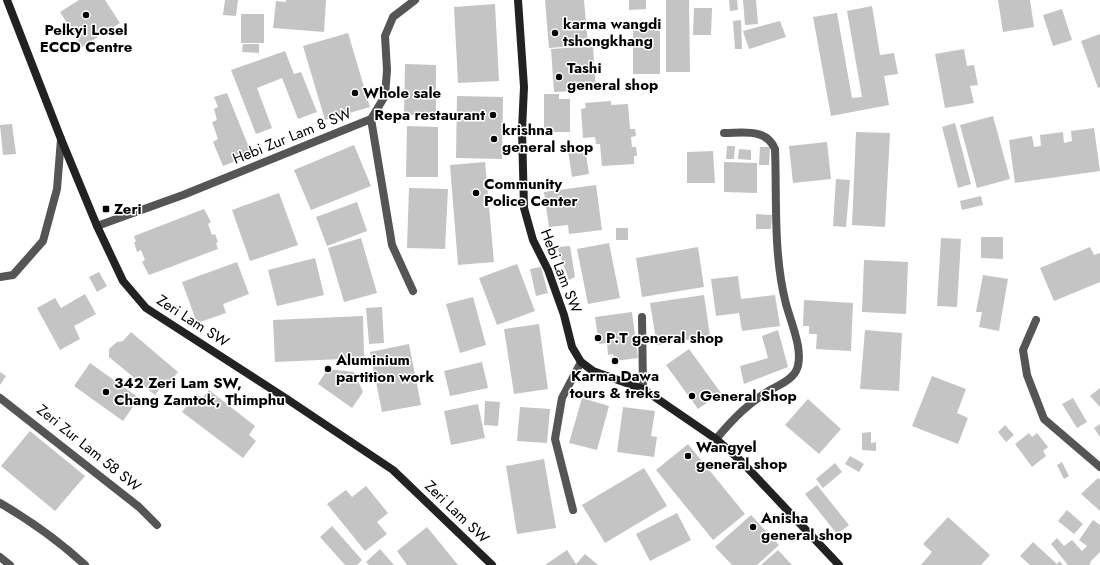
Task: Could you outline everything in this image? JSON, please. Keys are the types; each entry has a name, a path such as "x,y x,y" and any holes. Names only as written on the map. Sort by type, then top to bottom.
{"street":[{"name":"Zeri Lam SW","path":"7,0 61,139 97,226 123,281 146,308 287,399 393,470 492,565"},
{"name":"Hebi Zur Lam 8 SW","path":"97,226 183,195 371,119 385,96 387,70 385,36 393,16 415,0"},
{"name":"Hebi Lam SW","path":"518,0 524,86 522,130 524,208 533,240 548,270 564,315 572,347 581,362 593,371 643,389 716,439 741,461 838,565"},
{"path":"371,119 392,245 413,291"},
{"path":"716,439 741,411 759,396 784,383 796,372 801,358 782,281 777,238 775,149 766,136 751,133 724,133"},
{"path":"0,277 13,275 42,241 57,189 61,139"},
{"path":"642,318 643,389"},
{"path":"1036,320 1023,350 1027,374 1044,419 1100,467"},
{"path":"573,510 555,439 562,398 581,362"},
{"name":"Zeri Zur Lam 58 SW","path":"0,398 27,417 140,507 156,525"},
{"path":"0,503 39,527 85,565"},
{"path":"0,558 10,565"}],"building":[{"path":"79,0 105,0 120,23 82,47 60,12"},
{"path":"225,0 238,0 236,16 223,15"},
{"path":"286,0 326,0 324,32 273,28 276,1 286,2"},
{"path":"545,0 584,0 588,45 549,48"},
{"path":"629,0 646,0 646,9 629,10"},
{"path":"666,0 689,0 690,72 666,72"},
{"path":"729,0 737,0 738,10 730,11"},
{"path":"743,0 756,0 758,24 745,25"},
{"path":"998,0 1030,0 1034,27 1003,32"},
{"path":"495,4 499,81 458,83 454,7"},
{"path":"872,6 880,55 894,53 898,74 884,76 889,105 831,116 813,17 837,13 852,98 862,97 847,11"},
{"path":"694,8 712,8 711,35 693,35"},
{"path":"1062,9 1072,40 1053,46 1043,15"},
{"path":"241,14 264,14 264,43 241,43"},
{"path":"741,20 742,49 735,49 733,21"},
{"path":"780,21 786,37 749,49 743,31"},
{"path":"633,27 660,27 660,74 633,74"},
{"path":"348,33 370,107 325,120 303,46"},
{"path":"1100,34 1100,87 1098,88 1081,41"},
{"path":"243,44 259,44 259,53 242,52"},
{"path":"593,46 596,90 554,92 551,49"},
{"path":"964,49 967,66 974,65 978,85 970,86 974,103 945,108 935,54"},
{"path":"285,51 294,74 301,72 317,112 298,119 282,78 257,88 272,128 256,134 231,70"},
{"path":"405,64 436,65 436,115 404,115"},
{"path":"227,93 252,155 223,166 213,142 218,139 212,122 217,120 214,109 218,107 214,97"},
{"path":"544,94 559,94 559,99 570,99 570,132 544,132"},
{"path":"457,96 503,97 502,159 456,158"},
{"path":"611,101 611,105 628,104 630,129 635,129 636,136 631,137 632,147 636,147 637,156 634,156 634,164 602,166 600,144 596,144 595,137 583,138 581,109 586,108 585,103"},
{"path":"993,116 1010,179 977,188 960,125"},
{"path":"955,123 971,184 958,188 942,127"},
{"path":"12,124 16,154 3,155 0,125"},
{"path":"407,126 438,127 438,177 406,177"},
{"path":"1094,128 1100,171 1015,183 1009,140 1032,136 1034,147 1041,146 1040,135 1063,132 1064,143 1072,141 1071,131"},
{"path":"856,132 890,133 885,227 852,225"},
{"path":"827,142 831,179 793,183 789,146"},
{"path":"354,145 371,186 311,210 294,170"},
{"path":"727,146 735,146 734,159 726,159"},
{"path":"585,147 589,174 572,177 568,150"},
{"path":"760,147 770,147 769,165 759,165"},
{"path":"739,149 751,150 751,160 738,159"},
{"path":"713,151 715,183 687,183 687,152"},
{"path":"485,162 494,262 458,265 450,165"},
{"path":"724,162 757,163 757,193 724,192"},
{"path":"836,179 850,180 846,227 833,226"},
{"path":"596,185 602,230 569,234 568,225 549,227 544,192"},
{"path":"409,188 448,189 445,249 407,248"},
{"path":"279,193 298,245 250,261 232,210"},
{"path":"981,196 983,205 962,210 960,201"},
{"path":"357,202 367,231 327,246 316,217"},
{"path":"204,209 211,222 208,224 212,235 215,234 218,242 216,243 218,249 149,275 142,262 145,260 141,250 137,252 134,236"},
{"path":"756,214 772,215 771,229 756,229"},
{"path":"616,228 628,228 628,240 616,240"},
{"path":"981,237 1003,237 1003,259 981,258"},
{"path":"361,238 377,293 344,302 328,248"},
{"path":"941,238 961,239 957,307 937,306"},
{"path":"609,243 620,298 588,304 577,249"},
{"path":"570,246 575,277 569,280 557,247"},
{"path":"698,247 704,287 642,297 636,258"},
{"path":"1090,247 1094,255 1100,253 1100,282 1054,301 1040,268"},
{"path":"315,258 324,295 277,306 268,270"},
{"path":"864,260 908,262 906,314 862,312"},
{"path":"237,262 249,294 223,304 226,313 197,323 182,282"},
{"path":"517,264 535,311 497,325 479,278"},
{"path":"541,267 548,293 536,296 530,269"},
{"path":"99,272 107,286 97,292 89,277"},
{"path":"983,275 1008,279 999,331 979,327 982,312 976,312"},
{"path":"738,276 741,299 775,295 780,326 742,331 739,313 716,316 711,279"},
{"path":"85,294 96,314 74,326 80,339 60,350 37,308 55,298 61,308"},
{"path":"704,295 710,336 657,345 650,303"},
{"path":"473,297 486,345 460,353 446,304"},
{"path":"804,300 853,303 851,351 816,349 817,334 809,334 809,326 803,326"},
{"path":"382,307 384,343 369,344 366,308"},
{"path":"632,312 638,358 615,361 613,354 608,355 607,343 599,344 595,317"},
{"path":"363,316 364,358 275,362 273,320"},
{"path":"539,324 548,389 514,394 504,329"},
{"path":"778,330 788,367 744,384 740,366 768,358 762,336"},
{"path":"865,330 902,333 899,391 860,389"},
{"path":"131,332 178,372 165,388 162,386 155,395 109,357 109,349 117,342 123,341"},
{"path":"409,344 421,405 382,412 370,352"},
{"path":"689,349 721,393 698,409 666,365"},
{"path":"482,362 488,388 450,396 444,371"},
{"name":"342 Zeri Lam SW, Chang Zamtok, Thimphu","path":"90,363 139,398 123,421 74,386"},
{"path":"328,369 354,372 363,392 352,408 318,384"},
{"path":"0,372 6,376 0,385"},
{"path":"932,376 966,389 957,413 968,418 958,444 912,426"},
{"path":"1100,388 1100,407 1090,396"},
{"path":"209,390 255,426 249,435 256,441 243,458 182,412 196,394 202,398"},
{"path":"582,398 609,406 597,450 569,443"},
{"path":"1073,398 1087,422 1077,428 1062,404"},
{"path":"808,399 841,429 819,454 785,425"},
{"path":"485,401 500,402 498,426 484,425"},
{"path":"478,404 485,438 451,445 444,411"},
{"path":"520,407 550,409 547,443 517,441"},
{"path":"623,407 655,411 651,436 657,437 654,457 617,452"},
{"path":"1100,424 1100,437 1094,428"},
{"path":"1005,425 1014,435 1006,442 998,432"},
{"path":"30,431 85,476 55,511 1,466"},
{"path":"871,432 871,443 876,442 876,451 862,450 862,433"},
{"path":"1029,433 1032,437 1037,433 1048,447 1043,451 1046,456 1032,467 1015,444"},
{"path":"688,444 745,514 713,540 656,470"},
{"path":"850,456 864,464 859,472 845,464"},
{"path":"544,459 556,528 517,534 506,466"},
{"path":"1062,462 1069,476 1064,479 1057,465"},
{"path":"835,463 842,472 823,488 816,479"},
{"path":"644,468 667,506 605,543 582,505"},
{"path":"1098,478 1100,480 1100,511 1081,494"},
{"path":"817,485 849,525 837,534 805,494"},
{"path":"366,486 388,513 377,522 387,534 365,551 327,504 346,490 352,497"},
{"path":"1067,510 1083,524 1074,534 1058,521"},
{"path":"677,513 691,540 650,561 636,534"},
{"path":"751,515 779,545 757,565 732,565 715,547"},
{"path":"948,517 990,555 981,565 921,565 932,552 923,544"},
{"path":"1093,520 1100,525 1100,552 1089,565 1068,565 1051,544 1057,538 1064,546 1072,540 1082,551 1087,546 1079,540"},
{"path":"332,526 362,560 357,565 345,565 320,537"},
{"path":"427,527 458,565 407,565 397,551"},
{"path":"1033,542 1057,564 1059,561 1063,565 1030,565 1020,556"},
{"path":"380,549 394,565 369,565 366,562"},
{"path":"567,550 576,564 585,554 598,565 545,565"},
{"path":"778,550 792,565 761,565"}],"place":[{"name":"Pelkyi Losel ECCD Centre","path":"86,15"},
{"name":"karma wangdi tshongkhang","path":"555,33"},
{"name":"Tashi general shop","path":"559,77"},
{"name":"Whole sale","path":"355,93"},
{"name":"Repa restaurant","path":"493,115"},
{"name":"krishna general shop","path":"494,139"},
{"name":"Community Police Center","path":"476,193"},
{"name":"Zeri","path":"106,209"},
{"name":"P.T general shop","path":"598,338"},
{"name":"Karma Dawa tours & treks","path":"615,361"},
{"name":"Aluminium partition work","path":"328,369"},
{"name":"342 Zeri Lam SW, Chang Zamtok, Thimphu","path":"106,392"},
{"name":"General Shop","path":"692,396"},
{"name":"Wangyel general shop","path":"688,456"},
{"name":"Anisha general shop","path":"753,527"}]}
